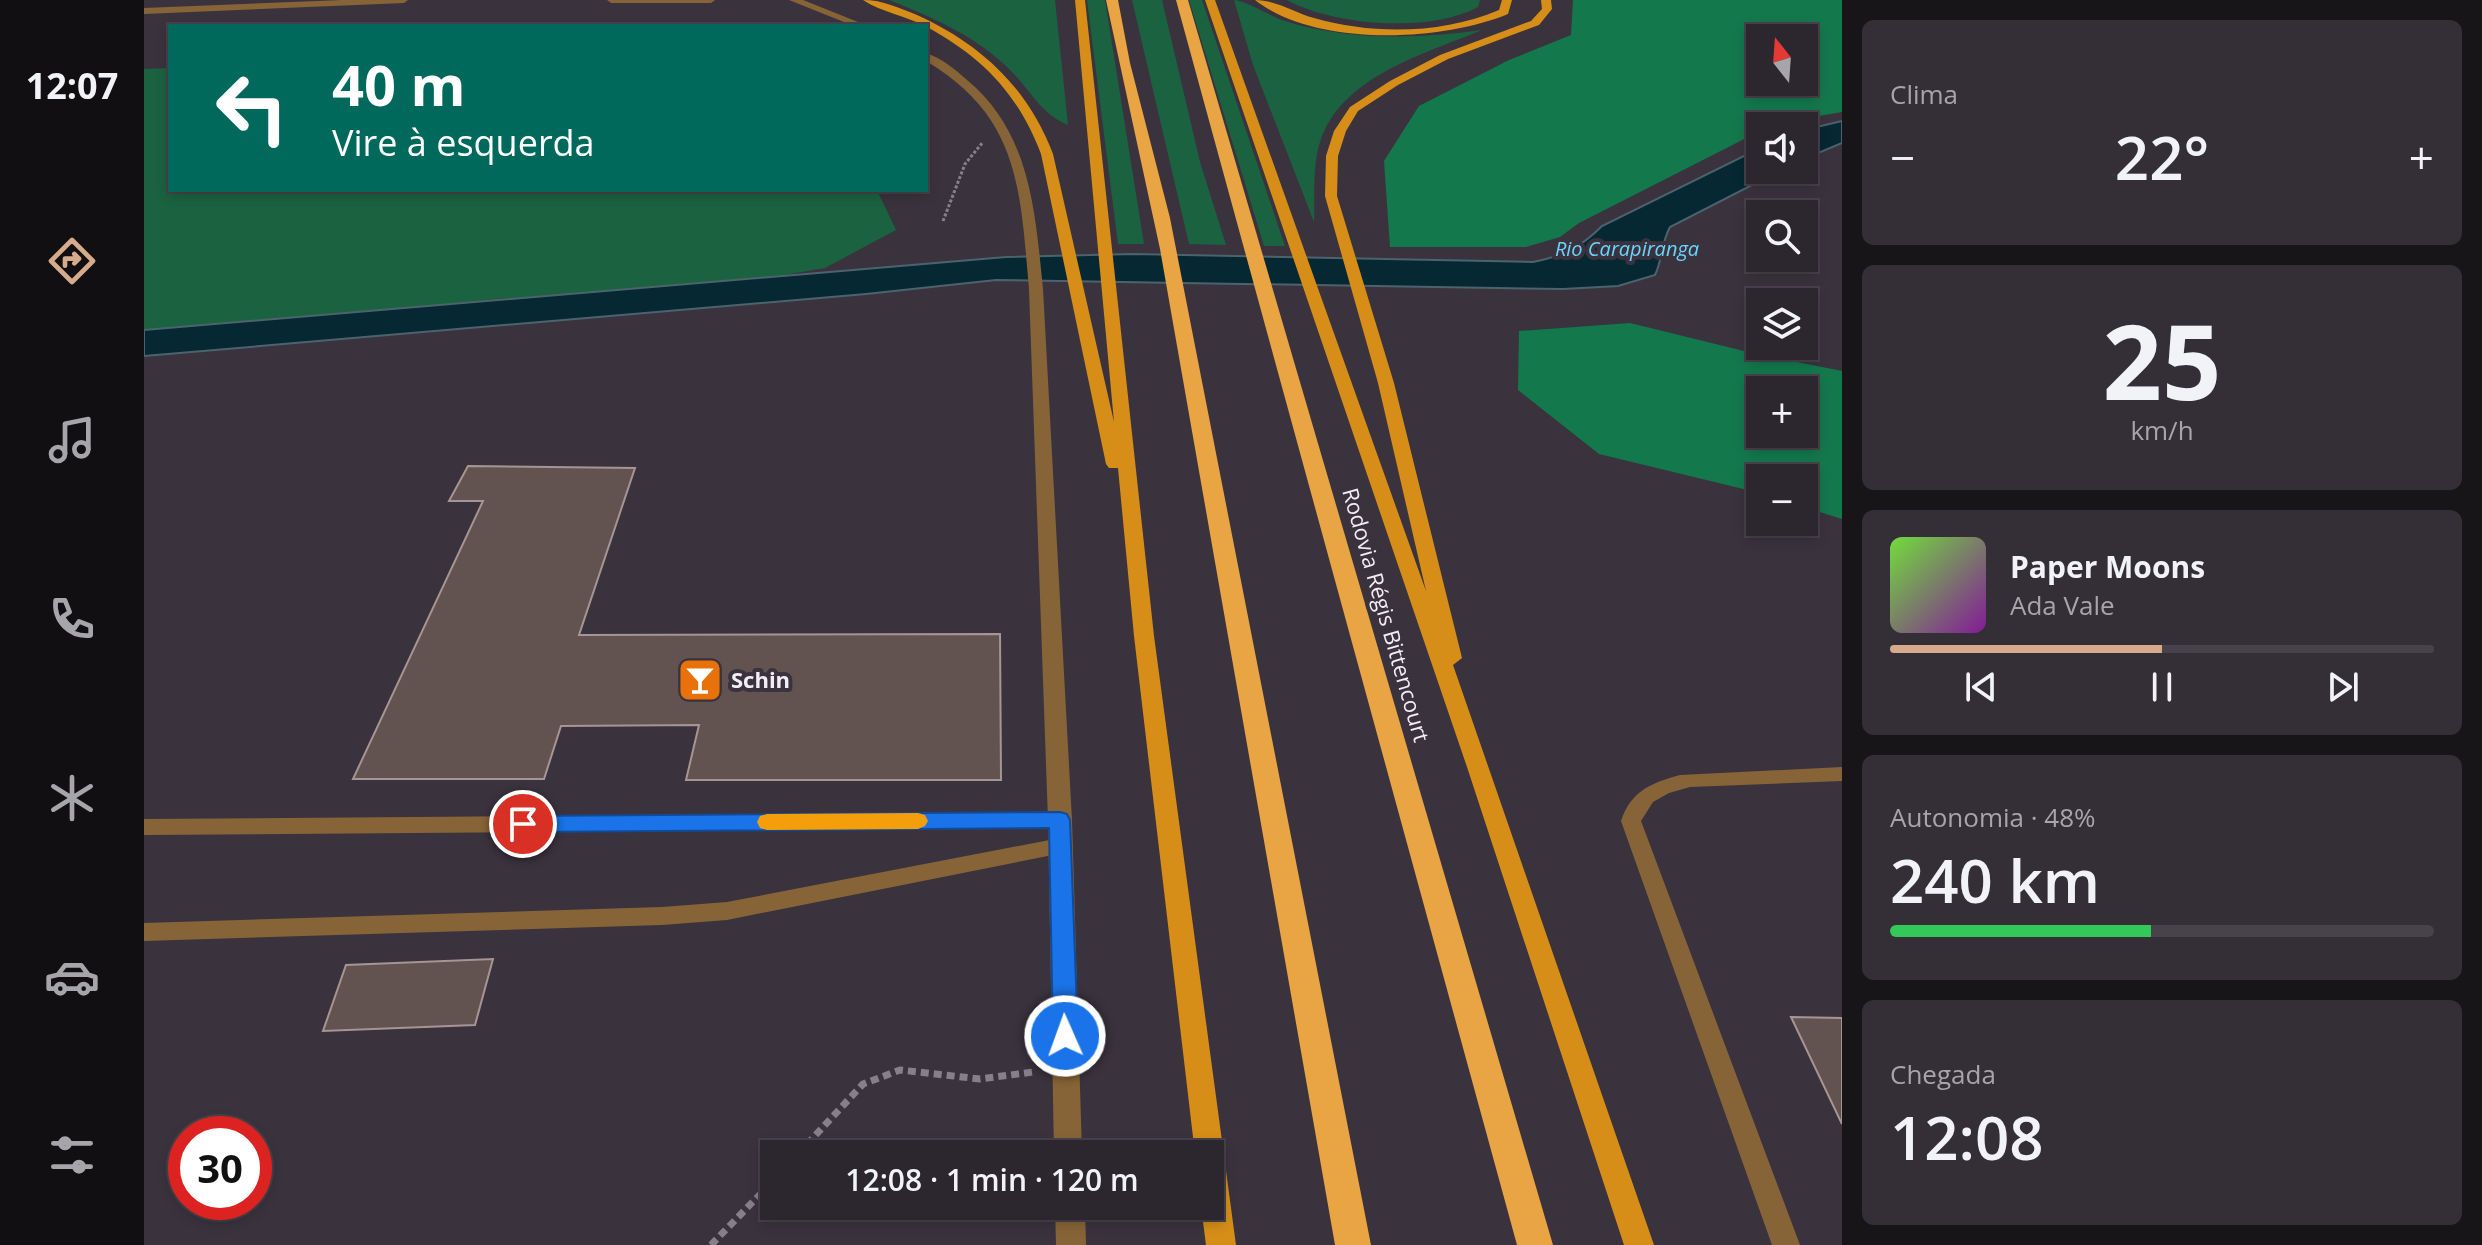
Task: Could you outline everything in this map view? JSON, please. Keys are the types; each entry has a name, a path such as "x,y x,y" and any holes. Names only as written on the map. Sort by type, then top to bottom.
{"highway":[{"path":"1112,0 1121,56 1165,233 1285,863 1353,1245"},
{"name":"Rodovia Régis Bittencourt","path":"1182,0 1535,1245"}],"main road":[{"path":"868,0 926,24"},
{"path":"1080,0 1144,636 1207,1140"},
{"path":"1210,0 1478,767 1639,1245"},
{"path":"1260,0 1278,11 1307,21 1357,29 1401,31 1457,28 1485,22 1504,12 1507,0"},
{"path":"1478,767 1386,383 1331,196 1332,156 1340,131 1354,109 1394,83 1444,57 1535,23 1547,9 1546,0"},
{"path":"928,25 966,46 1007,80 1035,119 1042,135 1118,480 1144,636"},
{"path":"1218,1220 1221,1245"}],"street":[{"path":"794,0 858,24"},
{"path":"928,57 960,78 982,99 1004,128 1031,234 1060,820 1068,1140"},
{"path":"1070,1220 1071,1245"}],"lane":[{"path":"144,11 404,0"},
{"path":"611,0 711,0"},
{"path":"1786,1245 1631,821 1634,808 1645,796 1690,780 1842,774"},
{"path":"144,827 1060,820"},
{"path":"144,932 662,916 727,911 1060,846"}],"path":[{"path":"943,221 969,155 1004,128"},
{"path":"811,1140 863,1084 900,1070 980,1079 1066,1067"},
{"path":"711,1245 760,1194"}],"green space":[{"path":"889,0 1055,0 1068,125 1043,108 1011,71 984,48 938,21"},
{"path":"1087,0 1105,0 1144,244 1118,244"},
{"path":"1132,0 1162,0 1200,162 1226,245 1189,244"},
{"path":"1189,0 1202,0 1285,246 1264,246"},
{"path":"1234,0 1285,21 1358,35 1433,35 1482,30 1388,70 1346,100 1331,119 1317,152 1314,222 1253,65"},
{"path":"1287,0 1480,0 1478,7 1435,21 1382,23 1330,16"},
{"path":"1573,0 1842,0 1842,112 1818,116 1818,112 1746,112 1746,138 1579,223 1560,237 1526,247 1390,247 1384,161 1419,106 1509,60 1571,35"},
{"path":"168,68 168,192 878,192 896,230 825,268 720,286 494,299 372,316 144,335 144,69"},
{"path":"1630,323 1746,352 1746,360 1787,360 1842,371 1842,519 1818,511 1818,464 1746,464 1746,490 1599,454 1518,390 1519,331"}],"water":[{"path":"1842,121 1842,143 1818,153 1818,127"},
{"name":"Rio Carapiranga","path":"1746,155 1746,184 1754,184 1670,227 1655,275 1618,286 1563,289 996,280 144,356 144,330 1006,257 1134,254 1533,262 1570,250 1602,226"}],"building":[{"name":"Schin","path":"468,466 635,468 579,635 1000,634 1001,780 686,780 699,725 561,726 544,779 353,779 483,501 449,501"},
{"path":"493,959 475,1025 323,1031 346,965"},
{"path":"1791,1017 1842,1018 1842,1124"}],"slow traffic":[{"path":"767,822 918,821"}],"place":[{"name":"Schin","path":"700,680"}],"route":[{"path":"523,824 1060,820 1065,1036"}]}
